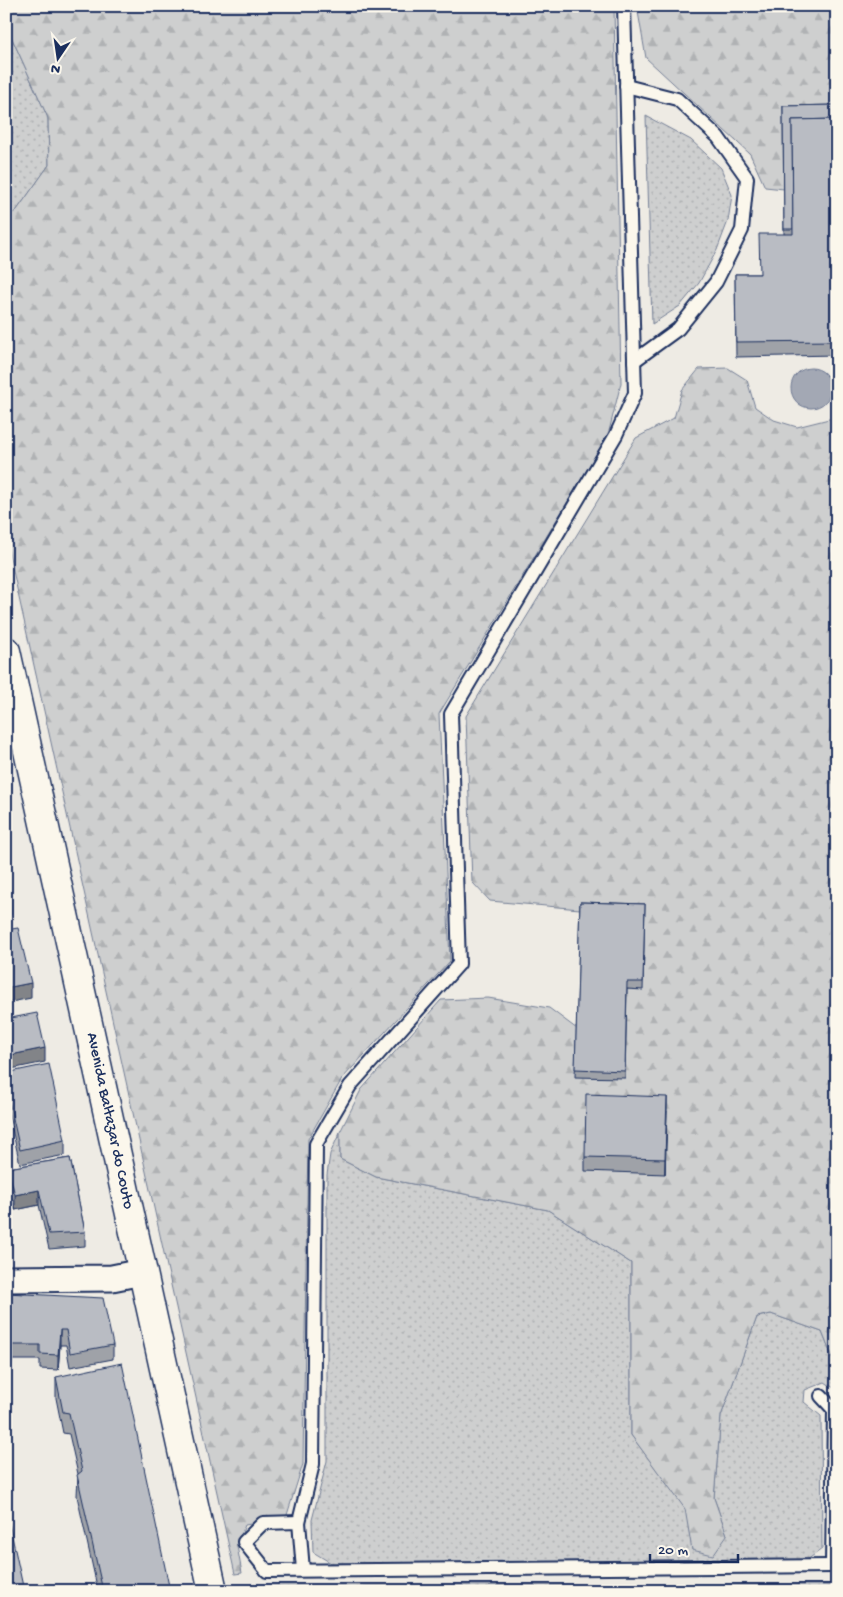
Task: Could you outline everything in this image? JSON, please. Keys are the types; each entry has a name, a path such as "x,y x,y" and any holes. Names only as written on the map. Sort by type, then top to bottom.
{"main road":[{"name":"Avenida Baltazar do Couto","path":"6,651 212,1591"}],"street":[{"path":"6,1279 112,1278 142,1272"}],"lane":[{"path":"303,1570 299,1522 313,1464 316,1144 350,1086 459,964 452,714 616,435 635,393 624,6"},
{"path":"626,86 677,99 718,137 747,178 742,230 716,282 678,329 634,361"},
{"path":"299,1522 263,1523 244,1542 267,1571 834,1567 834,1410 821,1396"}],"green space":[{"path":"6,6 614,6 621,383 608,435 439,714 450,961 342,1079 308,1139 303,1464 286,1518 245,1525 237,1546 242,1573 235,1574 6,539 6,218 17,210 49,165 48,118 6,25"},
{"path":"637,6 837,6 837,112 784,189 765,187 750,154 646,58"},
{"path":"6,25 48,118 49,165 17,210 6,218"},
{"path":"646,116 691,140 721,168 732,195 728,221 717,250 699,283 680,306 652,324"},
{"path":"728,368 747,380 755,407 774,420 797,427 833,418 837,408 837,1369 822,1332 771,1314 757,1317 721,1416 714,1498 727,1535 713,1555 692,1550 685,1509 631,1435 631,1263 548,1210 376,1177 340,1159 340,1132 361,1090 441,1000 488,998 549,1008 577,1029 627,989 643,989 580,909 490,901 472,882 466,716 636,438 674,418 682,390 699,369"},
{"path":"340,1132 340,1159 376,1177 548,1210 631,1263 631,1435 686,1509 692,1550 727,1535 714,1498 721,1416 757,1317 771,1314 822,1332 837,1369 837,1390 825,1382 805,1390 804,1402 821,1416 822,1549 807,1560 331,1563 313,1552 312,1520 327,1461 327,1175 330,1154"},
{"path":"837,1585 837,1591 259,1591 260,1586"}],"shaded area":[{"path":"815,368 822,371 828,377 831,388 830,396 822,405 815,408 807,408 800,405 792,396 791,384 794,377 803,369"}],"building":[{"path":"837,105 837,119 792,120 793,229 784,229 783,106"},
{"path":"837,119 837,341 736,342 735,274 760,274 759,234 793,234 792,120"},
{"path":"6,870 11,894 6,895"},
{"path":"580,902 645,904 643,982 627,982 625,1071 575,1069"},
{"path":"18,928 31,983 6,988 6,930"},
{"path":"37,1013 45,1048 6,1056 6,1019"},
{"path":"49,1064 65,1140 20,1150 8,1096 6,1097 6,1073"},
{"path":"586,1094 667,1097 665,1159 585,1157"},
{"path":"70,1158 85,1232 49,1234 39,1190 15,1195 8,1168"},
{"path":"6,1293 103,1298 113,1345 70,1353 66,1330 60,1330 58,1355 40,1354 40,1345 12,1345 11,1355 6,1355"},
{"path":"122,1363 170,1591 103,1591 77,1475 82,1471 69,1413 63,1412 56,1377"},
{"path":"6,1509 24,1591 6,1591"}]}
